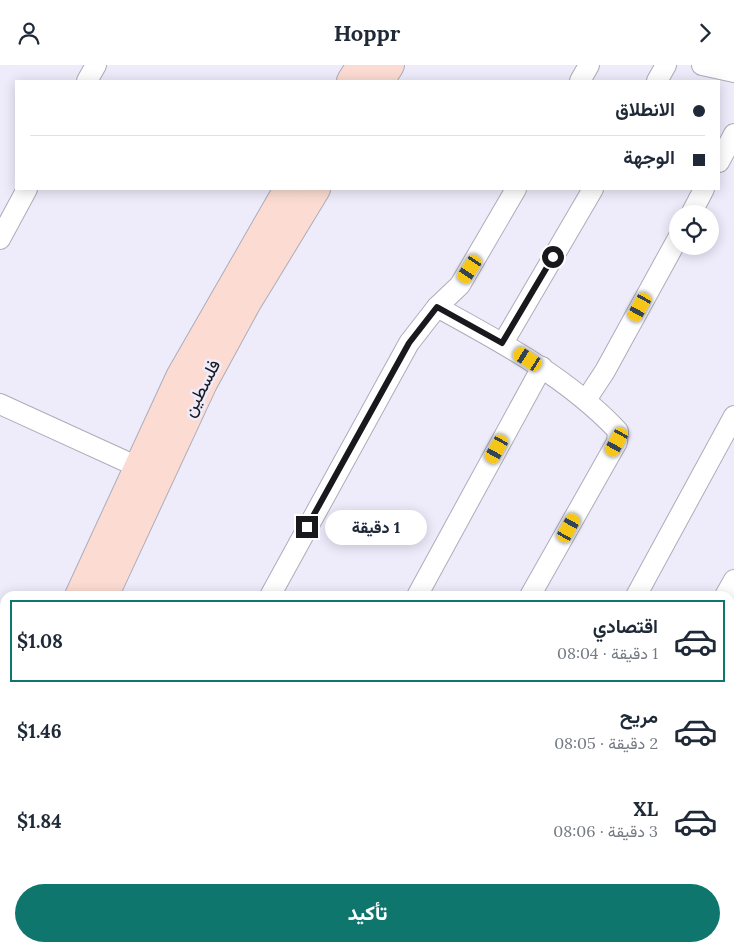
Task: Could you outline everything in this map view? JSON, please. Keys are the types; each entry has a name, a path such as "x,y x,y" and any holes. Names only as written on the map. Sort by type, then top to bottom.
{"street":[{"path":"88,80 96,65"},
{"path":"352,80 361,65"},
{"path":"381,80 390,65"},
{"path":"581,80 589,65"},
{"path":"657,80 666,65"},
{"path":"702,65 734,72"},
{"path":"720,160 734,134"},
{"path":"0,239 26,190"},
{"name":"فلسطين","path":"81,591 180,377 287,190"},
{"name":"فلسطين","path":"106,591 203,383 246,304 315,190"},
{"path":"273,591 409,343 437,307 460,285 515,190"},
{"path":"502,343 592,190"},
{"path":"696,205 703,190"},
{"path":"586,400 605,371 669,254"},
{"path":"437,307 542,367 586,400 618,431 617,442 533,591"},
{"path":"420,591 542,367"},
{"path":"0,404 138,467"},
{"path":"639,591 734,416"},
{"path":"728,591 734,580"}],"route":[{"path":"307,527 409,343 437,307 502,343 553,257"}]}
